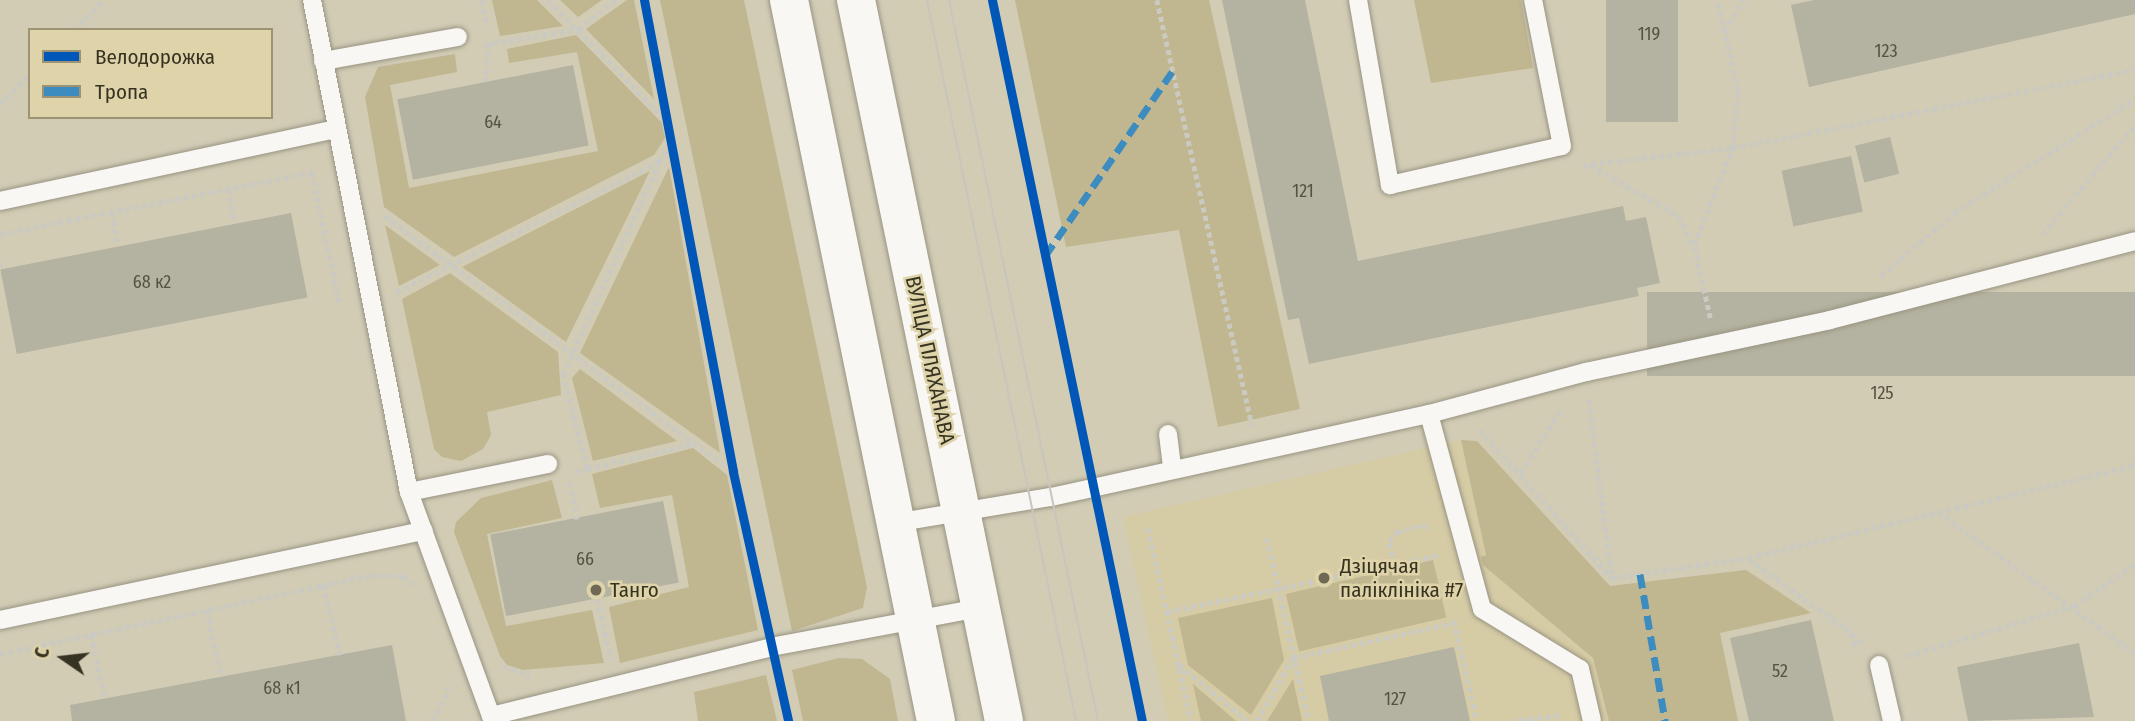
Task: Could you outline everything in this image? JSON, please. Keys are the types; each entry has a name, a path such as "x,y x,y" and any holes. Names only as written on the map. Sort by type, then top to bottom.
{"main road":[{"path":"789,0 936,721"},
{"name":"ВУЛІЦА ПЛЯХАНАВА","path":"856,0 1004,721"}],"lane":[{"path":"312,0 335,129 409,492 491,716 771,648 980,608"},
{"path":"1358,0 1390,185 1562,146 1532,0"},
{"path":"323,61 458,37"},
{"path":"0,201 335,129"},
{"path":"895,523 1094,488 1429,414 1586,372 1830,320 2135,241"},
{"path":"1429,414 1482,609 1580,669 1591,721"},
{"path":"1168,434 1172,470"},
{"path":"409,492 548,464"},
{"path":"0,620 424,531"},
{"path":"1879,665 1892,721"}],"path":[{"path":"76,28 104,0"},
{"path":"548,0 665,119"},
{"path":"475,46 578,29 616,0"},
{"path":"645,0 665,119 733,472 788,721"},
{"path":"992,0 1142,721"},
{"path":"1157,0 1258,451"},
{"path":"1694,245 1732,148 1738,91 1717,0"},
{"path":"1724,31 1744,0"},
{"path":"1588,163 1732,148 2135,70"},
{"path":"0,104 28,76"},
{"path":"1830,320 1954,212 2135,99"},
{"path":"2007,275 2135,125"},
{"path":"587,469 563,375 671,141"},
{"path":"1562,146 1678,216 1694,245 1706,301"},
{"path":"395,293 659,162"},
{"path":"0,234 312,172 340,308"},
{"path":"228,189 235,223"},
{"path":"379,221 377,210 571,356 695,442 733,472"},
{"path":"112,212 118,245"},
{"path":"393,281 398,306"},
{"path":"1521,473 1586,372"},
{"path":"1586,372 1612,578"},
{"path":"1459,405 1612,578"},
{"path":"577,519 568,473 695,442"},
{"path":"1612,578 1748,558 2135,465"},
{"path":"1937,511 2074,606 2135,653"},
{"path":"1394,565 1389,541 1397,532 1422,525 1435,532"},
{"path":"1148,528 1191,721"},
{"path":"388,538 395,576"},
{"path":"1267,538 1309,721"},
{"path":"1166,612 1440,555 1438,543"},
{"path":"1748,558 1852,633 1879,665 2074,606 2135,564"},
{"path":"0,654 372,575 402,576 422,595"},
{"path":"323,585 340,655"},
{"path":"597,598 613,667"},
{"path":"207,610 221,677"},
{"path":"1257,721 1293,658 1454,623 1477,721"},
{"path":"1852,633 1857,658"},
{"path":"91,634 104,699"},
{"path":"495,658 504,667 535,677"},
{"path":"1178,665 1248,721"},
{"path":"432,721 454,678"},
{"path":"1512,721 1552,712 1571,721"}],"shaded area":[{"path":"492,0 537,0 563,26 500,36"},
{"path":"560,0 602,0 578,17"},
{"path":"627,0 634,0 654,99 586,29"},
{"path":"660,0 744,0 867,587 863,608 792,631"},
{"path":"1015,0 1209,0 1300,409 1218,427 1179,230 1066,247"},
{"path":"1414,0 1521,0 1533,68 1431,83"},
{"path":"576,35 662,123 665,138 654,155 454,257 384,207 365,97 378,67 455,54 457,72 390,85 409,188 598,151 577,52 509,63 507,49"},
{"path":"669,167 720,453 580,353"},
{"path":"650,171 566,342 462,267"},
{"path":"385,225 440,265 399,286"},
{"path":"450,273 558,352 561,395 487,412 491,435 483,449 461,461 442,457 434,449 402,299"},
{"path":"580,369 677,441 593,461 572,378"},
{"name":"Дзіцячая паліклініка #7","path":"1461,440 1486,555 1601,654 1617,721 1168,721 1123,517"},
{"path":"1461,440 1477,441 1610,586 1746,570 1811,613 1720,633 1738,721 1609,721 1593,658 1483,565 1481,557 1486,555"},
{"path":"693,448 727,475 758,630 620,663 609,607 689,587 672,495 600,508 592,474"},
{"path":"552,480 562,518 487,534 506,626 592,610 604,663 523,670 507,665 500,656 454,532 456,522 481,498"},
{"path":"1433,560 1446,617 1299,651 1286,594"},
{"path":"1272,598 1284,660 1251,715 1188,665 1178,618"},
{"path":"839,658 862,659 890,679 898,721 803,721 792,670"},
{"path":"766,675 777,721 698,721 694,692"},
{"path":"1293,679 1302,721 1267,721"},
{"path":"1193,684 1236,721 1201,721"}],"building":[{"path":"1222,0 1305,0 1358,261 1623,206 1626,221 1646,217 1660,283 1637,288 1639,296 1309,364 1299,318 1288,320"},
{"path":"1606,0 1678,0 1678,122 1606,122"},
{"path":"1814,0 2135,0 2135,14 1809,87 1791,5"},
{"path":"573,65 589,145 413,180 397,99"},
{"path":"1890,137 1899,174 1864,183 1855,146"},
{"path":"1851,156 1863,212 1793,227 1782,171"},
{"path":"291,213 307,297 17,354 0,269"},
{"path":"1647,292 2135,292 2135,376 1647,376"},
{"path":"663,501 679,582 506,616 490,535"},
{"path":"1811,620 1834,721 1749,721 1730,638"},
{"path":"2079,643 2094,717 1968,721 1957,667"},
{"path":"392,645 406,721 72,721 70,705"},
{"path":"1454,647 1470,721 1329,721 1320,676"}],"tram line":[{"path":"927,0 1076,721"},
{"path":"949,0 1098,721"}],"marked path":[{"path":"1045,256 1172,72"},
{"path":"1640,574 1665,721"}],"cycle path":[{"path":"644,0 733,472 788,721"},
{"path":"992,0 1142,721"}],"place":[{"name":"Дзіцячая паліклініка #7","path":"1324,578"},
{"name":"Танго","path":"596,590"}]}
